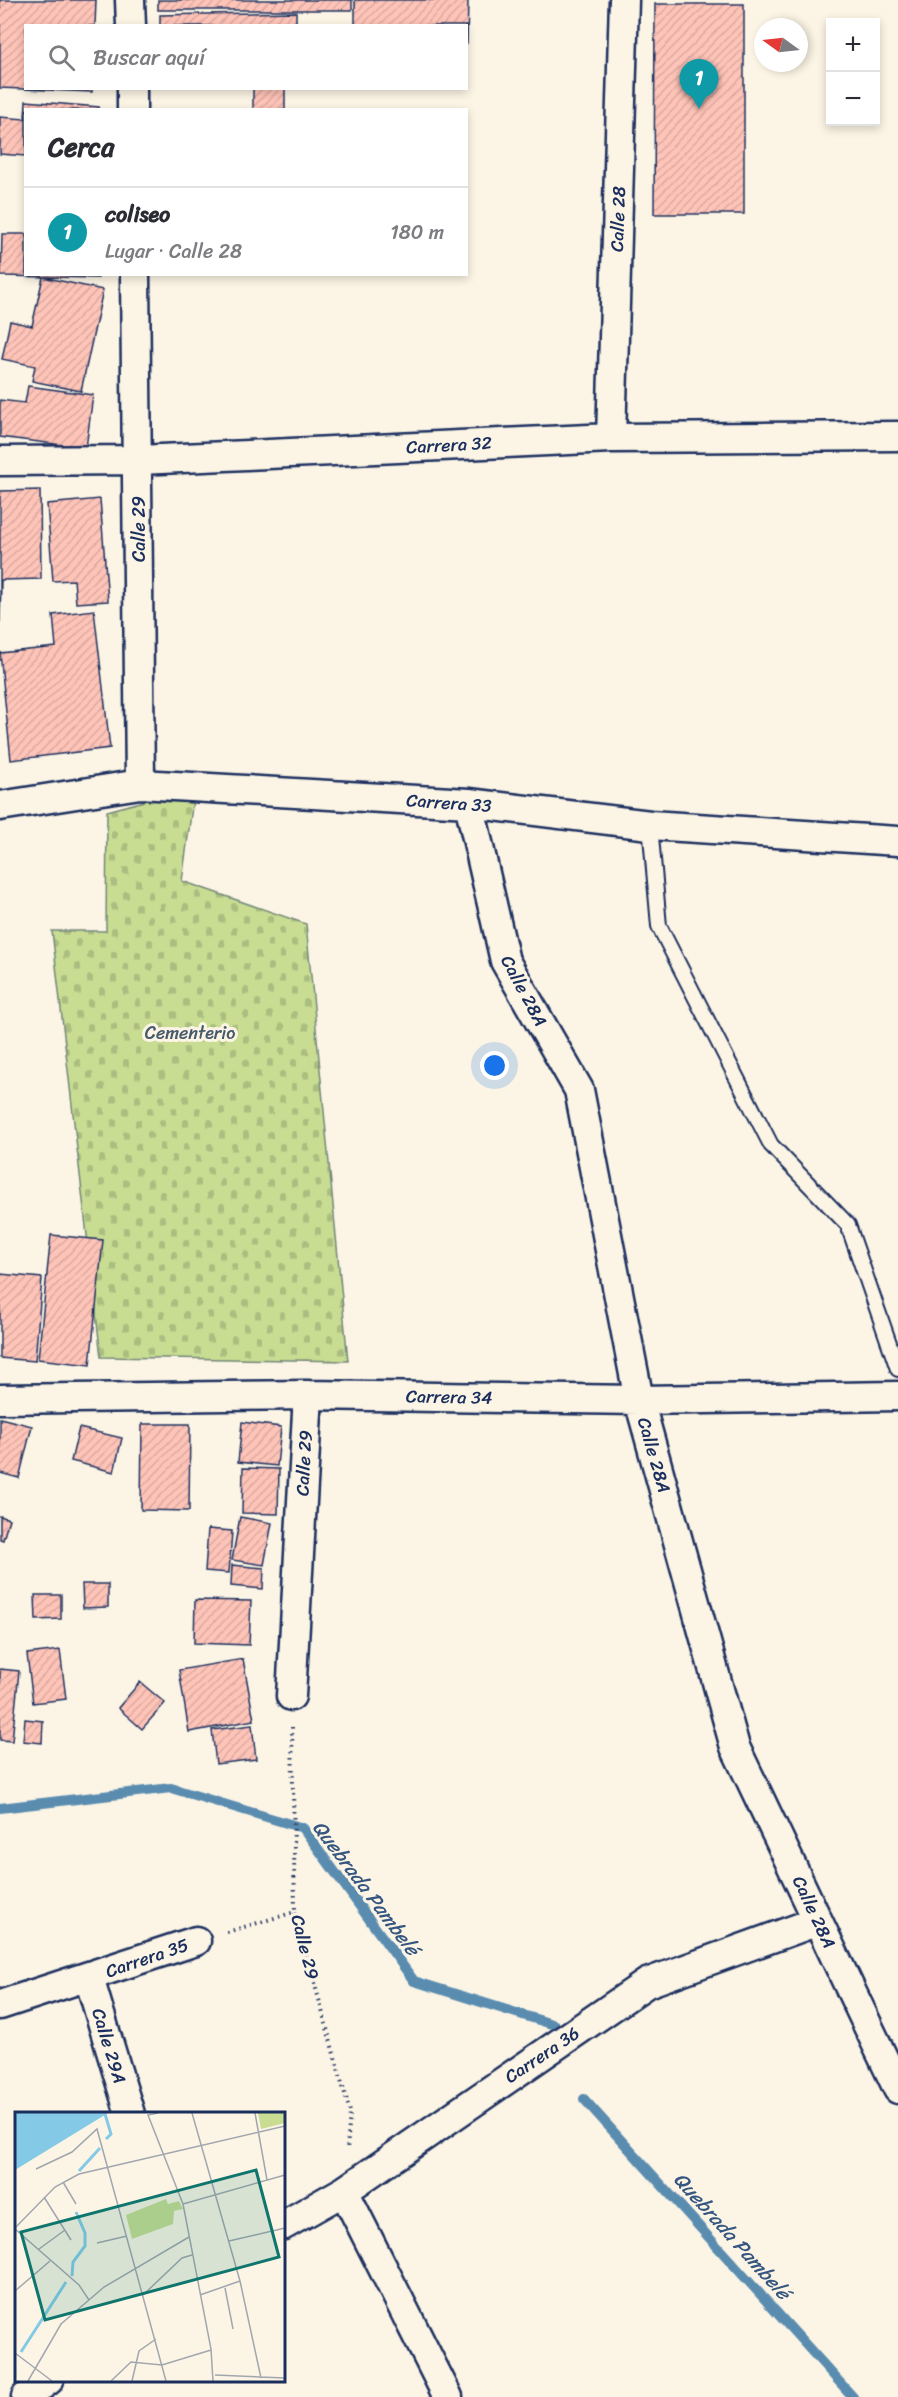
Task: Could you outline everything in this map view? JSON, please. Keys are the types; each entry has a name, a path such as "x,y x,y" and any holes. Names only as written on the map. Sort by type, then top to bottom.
{"street":[{"path":"130,0 131,24"},
{"name":"Calle 28","path":"611,438 624,0"},
{"path":"132,90 132,108"},
{"name":"Calle 29","path":"135,276 139,460 140,784"},
{"name":"Carrera 32","path":"0,461 139,460 611,438 898,436"},
{"name":"Carrera 33","path":"0,806 140,784 469,803 650,825 898,841"},
{"name":"Calle 28A","path":"469,803 505,961 579,1090 639,1400 735,1747 898,2090"},
{"name":"Calle 29","path":"291,1696 308,1395"},
{"name":"Carrera 34","path":"0,1399 308,1395 639,1400 898,1396"},
{"name":"Carrera 36","path":"285,2224 344,2191 646,1983 818,1921"},
{"name":"Carrera 35","path":"0,2006 196,1941"},
{"name":"Calle 29A","path":"88,1978 129,2112"},
{"path":"344,2191 448,2397"},
{"path":"26,2397 46,2382"}],"lane":[{"path":"650,825 659,927 771,1145 848,1226 898,1369"}],"path":[{"name":"Calle 29","path":"291,1696 295,1912 350,2112 344,2191"},
{"name":"Carrera 35","path":"196,1941 295,1912"}],"green space":[{"name":"Cementerio","path":"194,792 182,881 306,924 348,1361 101,1357 52,931 106,931 107,811 159,797"}],"building":[{"path":"0,0 96,0 95,24 24,24 24,89 0,88"},
{"path":"158,0 352,0 352,10 158,10"},
{"path":"355,0 468,0 467,24 355,24"},
{"path":"655,4 744,4 744,214 654,214"},
{"path":"296,12 296,24 160,24 160,15"},
{"path":"46,90 92,90 92,92"},
{"path":"253,90 285,90 285,108 253,108"},
{"path":"26,101 99,107 99,108 26,108"},
{"path":"0,117 24,119 24,156 0,154"},
{"path":"2,234 24,234 24,276 98,276 98,278 1,276"},
{"path":"43,277 103,290 81,391 32,381 35,366 2,359 10,321 32,326"},
{"path":"28,386 93,395 86,448 0,437 0,400 25,403"},
{"path":"40,490 41,579 1,580 0,622 0,491"},
{"path":"100,499 108,601 76,603 74,580 53,581 47,504"},
{"path":"94,610 110,748 11,760 0,653 56,647 53,615"},
{"path":"51,1235 103,1240 90,1365 38,1359"},
{"path":"0,1274 42,1278 35,1361 0,1358"},
{"path":"0,1418 32,1426 19,1478 0,1473"},
{"path":"242,1422 281,1427 277,1466 238,1462"},
{"path":"142,1424 190,1424 189,1511 141,1510"},
{"path":"79,1428 122,1438 114,1472 71,1461"},
{"path":"243,1468 279,1469 278,1514 242,1513"},
{"path":"0,1516 9,1519 3,1540 0,1539"},
{"path":"240,1517 272,1523 264,1565 232,1560"},
{"path":"208,1529 232,1531 229,1573 205,1571"},
{"path":"232,1565 264,1568 263,1589 231,1586"},
{"path":"82,1584 108,1584 108,1607 83,1608"},
{"path":"35,1595 61,1595 61,1619 36,1620"},
{"path":"195,1600 251,1601 249,1645 194,1643"},
{"path":"60,1650 66,1699 33,1703 27,1654"},
{"path":"243,1659 254,1720 189,1732 179,1670"},
{"path":"0,1669 19,1671 12,1741 0,1740"},
{"path":"140,1682 165,1703 142,1729 118,1708"},
{"path":"25,1719 43,1721 42,1743 23,1741"},
{"path":"252,1725 256,1759 216,1764 212,1730"}],"waterway":[{"name":"Quebrada Pambelé","path":"0,1808 171,1788 303,1828 414,1981 555,2025"},
{"name":"Quebrada Pambelé","path":"584,2099 853,2397"}],"place":[{"name":"coliseo","path":"699,109"}]}
